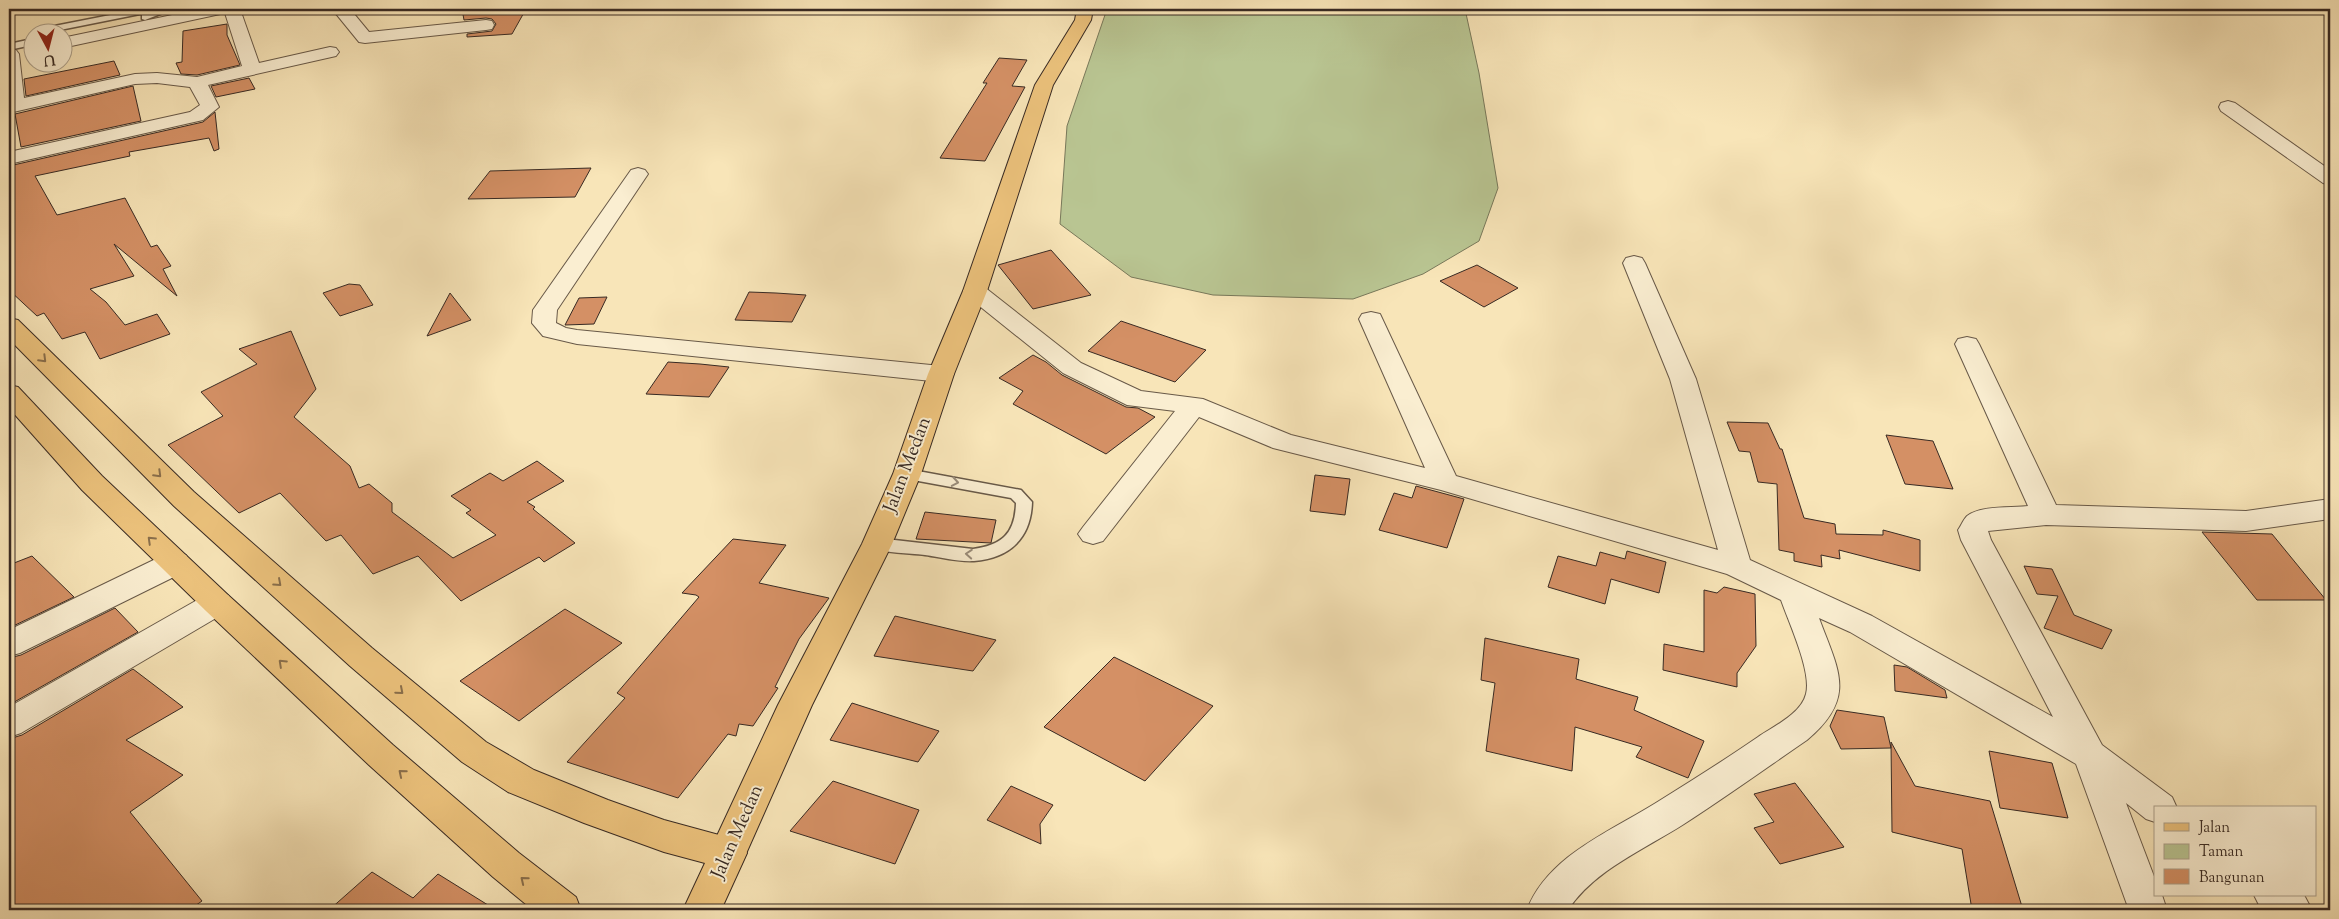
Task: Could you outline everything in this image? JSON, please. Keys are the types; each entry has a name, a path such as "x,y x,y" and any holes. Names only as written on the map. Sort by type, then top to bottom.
{"main road":[{"name":"Jalan Medan","path":"702,910 795,705 877,544 907,474 942,374 975,291 1044,85 1083,20 1085,9"},
{"path":"9,325 184,499 361,657 474,752 521,781 557,797 664,836 728,852"},
{"path":"9,393 92,483 175,563 381,755 506,865 562,910"}],"street":[{"path":"72,41 224,9"},
{"path":"232,9 252,69"},
{"path":"337,9 343,11 365,38 486,25"},
{"path":"22,49 9,49 12,106 142,79 157,78 197,82 330,52"},
{"path":"9,158 201,114 210,107 197,82"},
{"path":"2228,107 2330,179"},
{"path":"638,174 545,310 542,317 546,327 553,332 570,336 942,374"},
{"path":"1634,263 1683,379 1704,446 1737,566"},
{"path":"975,291 1072,368 1136,399 1194,405 1283,442 1444,482 1737,566 1861,624 2090,755 2156,806"},
{"path":"1371,319 1444,482"},
{"path":"1967,344 2046,515"},
{"path":"1093,534 1194,405"},
{"path":"2148,910 2090,755 1974,535 1976,525 1981,521 2046,515 2246,521 2271,519 2330,509"},
{"path":"9,644 175,563"},
{"path":"1546,910 1562,886 1578,871 1670,813 1813,716 1821,702 1824,678 1794,592"},
{"path":"9,724 217,602"},
{"path":"2274,896 2293,910"}],"lane":[{"path":"72,25 153,9"},
{"path":"72,33 141,18 169,9"},
{"path":"9,49 22,41"},
{"path":"9,49 22,45"},
{"path":"877,544 973,555 989,553 1010,543 1025,515 1024,502 1016,494 907,474"}],"green space":[{"path":"1107,9 1465,9 1479,73 1498,188 1479,241 1423,274 1353,299 1213,295 1131,277 1060,224 1067,126"}],"building":[{"path":"462,9 526,9 512,34 467,37 467,34 492,31 496,24 492,19 486,18 464,20"},
{"path":"227,24 227,35 240,65 197,75 181,74 176,63 182,62 183,31"},
{"path":"999,58 1027,60 1012,86 1025,87 985,161 940,158 987,83 983,83"},
{"path":"114,61 120,75 26,96 24,79 59,72 72,72 72,69"},
{"path":"249,78 255,89 216,97 211,86"},
{"path":"133,86 141,121 21,147 15,114"},
{"path":"215,112 219,149 214,151 209,138 129,152 130,156 35,176 57,215 125,198 151,247 157,245 171,266 163,269 177,296 114,244 134,276 90,289 106,302 125,325 157,314 170,334 100,359 85,332 62,339 44,313 37,316 9,290 9,166 203,122"},
{"path":"591,168 575,197 468,199 490,171"},
{"path":"1051,250 1091,295 1033,309 998,265"},
{"path":"1477,265 1518,288 1484,307 1440,281"},
{"path":"349,284 360,285 373,305 340,316 323,293"},
{"path":"749,292 806,295 792,322 735,320"},
{"path":"450,293 471,320 427,336"},
{"path":"607,297 594,324 565,325 579,298"},
{"path":"1121,321 1206,350 1175,382 1088,351"},
{"path":"291,331 316,389 294,417 350,466 359,488 369,484 392,503 392,512 453,558 496,535 466,513 471,510 451,496 490,473 503,481 537,461 564,481 527,502 575,543 544,562 539,557 461,601 418,556 373,574 341,535 326,541 280,493 239,513 168,445 223,416 201,392 257,364 239,349"},
{"path":"1033,355 1046,362 1062,375 1126,407 1138,408 1155,417 1106,454 1013,404 1023,391 999,378"},
{"path":"668,362 729,367 709,397 646,394"},
{"path":"1727,422 1768,423 1780,449 1782,449 1804,518 1835,524 1836,534 1883,535 1883,530 1920,540 1920,571 1839,550 1840,559 1821,555 1822,567 1794,561 1794,553 1779,550 1777,484 1758,482 1750,452 1739,451"},
{"path":"1886,435 1933,441 1953,489 1905,484"},
{"path":"1315,475 1350,479 1345,515 1310,511"},
{"path":"1416,486 1464,499 1447,548 1379,530 1394,493 1412,498"},
{"path":"925,512 996,520 991,543 916,539"},
{"path":"2202,532 2272,534 2326,600 2257,600"},
{"path":"733,539 786,545 759,583 829,598 799,639 775,687 778,688 753,726 739,724 736,736 728,734 678,798 567,762 625,698 617,693 699,597 682,593"},
{"path":"1627,551 1666,562 1659,593 1611,579 1605,604 1548,587 1558,556 1596,566 1600,552 1625,559"},
{"path":"32,556 74,597 9,628 9,565"},
{"path":"2024,566 2052,569 2074,615 2112,630 2102,649 2044,628 2058,596 2037,594"},
{"path":"1724,587 1755,594 1756,646 1737,673 1737,687 1663,670 1664,644 1704,652 1704,590 1717,593"},
{"path":"115,608 138,632 9,705 9,658 21,655"},
{"path":"565,609 622,643 519,721 460,681"},
{"path":"895,616 996,640 973,671 874,656"},
{"path":"1485,638 1579,659 1576,679 1638,697 1634,710 1704,741 1688,778 1636,757 1642,747 1575,727 1572,771 1486,751 1495,683 1481,680"},
{"path":"1114,657 1213,706 1145,781 1044,727"},
{"path":"1894,665 1907,667 1945,690 1947,698 1895,691"},
{"path":"133,669 183,707 126,740 183,775 130,812 202,901 189,910 9,910 9,739 22,735"},
{"path":"852,703 939,731 918,762 830,740"},
{"path":"1837,710 1884,717 1891,748 1841,749 1830,726"},
{"path":"1891,742 1915,786 1990,801 2023,910 1972,910 1962,849 1892,832"},
{"path":"1989,751 2052,763 2068,818 2000,808"},
{"path":"833,781 919,810 895,864 790,831"},
{"path":"1795,783 1844,847 1780,864 1754,828 1774,822 1754,794"},
{"path":"1011,786 1053,805 1040,824 1041,844 987,820"},
{"path":"372,872 413,898 438,874 496,910 329,910"}]}
